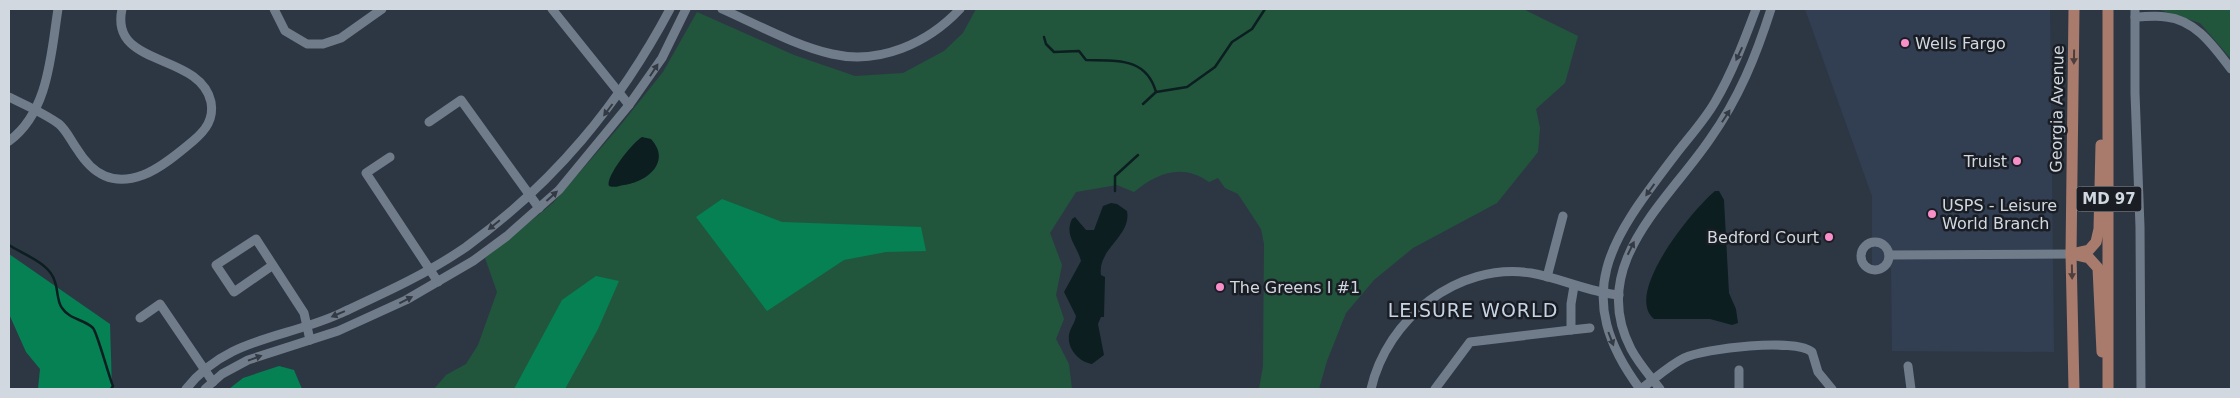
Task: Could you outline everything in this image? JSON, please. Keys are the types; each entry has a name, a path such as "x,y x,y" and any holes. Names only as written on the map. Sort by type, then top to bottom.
{"main road":[{"name":"Georgia Avenue","path":"2074,9 2072,254 2074,389"},
{"name":"MD 97","path":"2108,9 2108,388"},
{"path":"2072,254 2089,250 2098,236 2101,154 2108,55"},
{"path":"2072,254 2089,258 2098,268 2101,345 2108,388"}],"street":[{"path":"9,141 35,110 48,81 58,9"},
{"path":"9,97 59,124 92,169 111,179 131,180 147,174 203,132 209,125 212,108 208,91 200,79 141,52 130,42 124,31 120,16 122,9"},
{"path":"274,9 285,30 307,44 323,44 341,38 382,9"},
{"path":"552,9 618,95 629,106"},
{"path":"186,389 204,370 239,347 307,325 366,301 429,269 464,248 529,195 570,156 618,95 649,47 670,9"},
{"path":"205,389 212,382 248,360 310,340 374,316 474,261 539,208 582,165 629,106 662,58 686,9"},
{"path":"722,9 832,54 860,57 891,52 917,43 934,32 960,9"},
{"path":"1756,9 1740,51 1714,103 1647,193 1615,243 1608,259 1603,294 1606,321 1613,343 1627,372 1640,389 1684,358 1707,350 1732,347 1799,346 1812,352 1818,372 1832,389"},
{"path":"1660,389 1641,366 1626,338 1619,308 1619,295 1625,263 1631,247 1731,108 1756,55 1771,9"},
{"path":"2141,389 2135,13 2167,16 2186,23 2199,31 2231,69"},
{"path":"429,122 461,100 539,208"},
{"path":"390,157 366,173 438,282"},
{"path":"1547,277 1563,216"},
{"path":"273,265 234,292 216,265 256,238 304,313 310,340"},
{"path":"1889,255 2072,254"},
{"path":"1370,389 1375,374 1402,326 1420,306 1442,291 1464,281 1502,271 1547,277 1603,294 1619,295"},
{"path":"1572,330 1571,304 1574,286"},
{"path":"140,318 160,304 212,382"},
{"path":"1435,389 1470,342 1590,328"},
{"path":"1908,366 1912,389"},
{"path":"1739,370 1739,389"}],"shaded area":[{"path":"1805,9 2050,9 2054,352 1892,351 1891,268 1872,269 1872,196"},
{"path":"642,137 651,139 657,147 658,163 654,170 641,180 633,183 616,187 609,186 611,175 615,168"},
{"path":"1715,191 1719,191 1724,200 1729,293 1736,309 1738,323 1732,325 1710,319 1654,319 1647,307 1647,291 1654,272 1678,233"},
{"path":"1111,203 1117,204 1127,211 1127,220 1101,266 1101,275 1105,277 1104,317 1101,317 1098,324 1104,355 1092,364 1078,358 1072,350 1069,340 1076,316 1064,292 1081,261 1069,230 1072,219 1075,217 1086,230 1094,230 1103,206"}],"green space":[{"path":"976,9 1523,9 1578,36 1565,83 1536,109 1540,128 1538,152 1497,203 1413,248 1374,280 1346,313 1327,361 1319,389 1259,389 1263,366 1264,244 1261,229 1238,194 1225,188 1218,178 1209,182 1199,176 1179,172 1161,175 1134,192 1117,185 1076,192 1050,233 1062,265 1056,295 1064,319 1056,339 1069,364 1072,389 434,389 446,375 466,364 478,345 497,292 485,258 553,203 619,127 663,72 697,12 794,55 855,76 903,73 944,51 963,33"},
{"path":"2157,9 2231,9 2231,59 2200,23"},
{"path":"722,199 782,222 921,227 926,251 886,252 844,260 767,311 696,217"},
{"path":"9,254 110,324 112,389 38,389 40,369 26,352 9,314"},
{"path":"596,276 619,281 598,329 565,389 514,389 562,300"},
{"path":"279,366 294,370 302,389 229,389 243,378"}],"waterway":[{"path":"1044,37 1046,44 1054,52 1079,51 1086,60 1119,61 1138,67 1145,72 1156,92 1187,87 1215,67 1232,42 1252,29 1265,9"},
{"path":"1143,104 1156,92"},
{"path":"1115,191 1115,176 1138,155"},
{"path":"9,245 36,260 48,270 55,282 59,303 65,312 93,328 113,386 111,389"}],"place":[{"name":"Wells Fargo","path":"1905,43"},
{"name":"Truist","path":"2017,161"},
{"name":"USPS - Leisure World Branch","path":"1932,214"},
{"name":"Bedford Court","path":"1829,237"},
{"name":"The Greens I #1","path":"1220,287"}],"district":[{"name":"LEISURE WORLD","path":"1473,310"}]}
